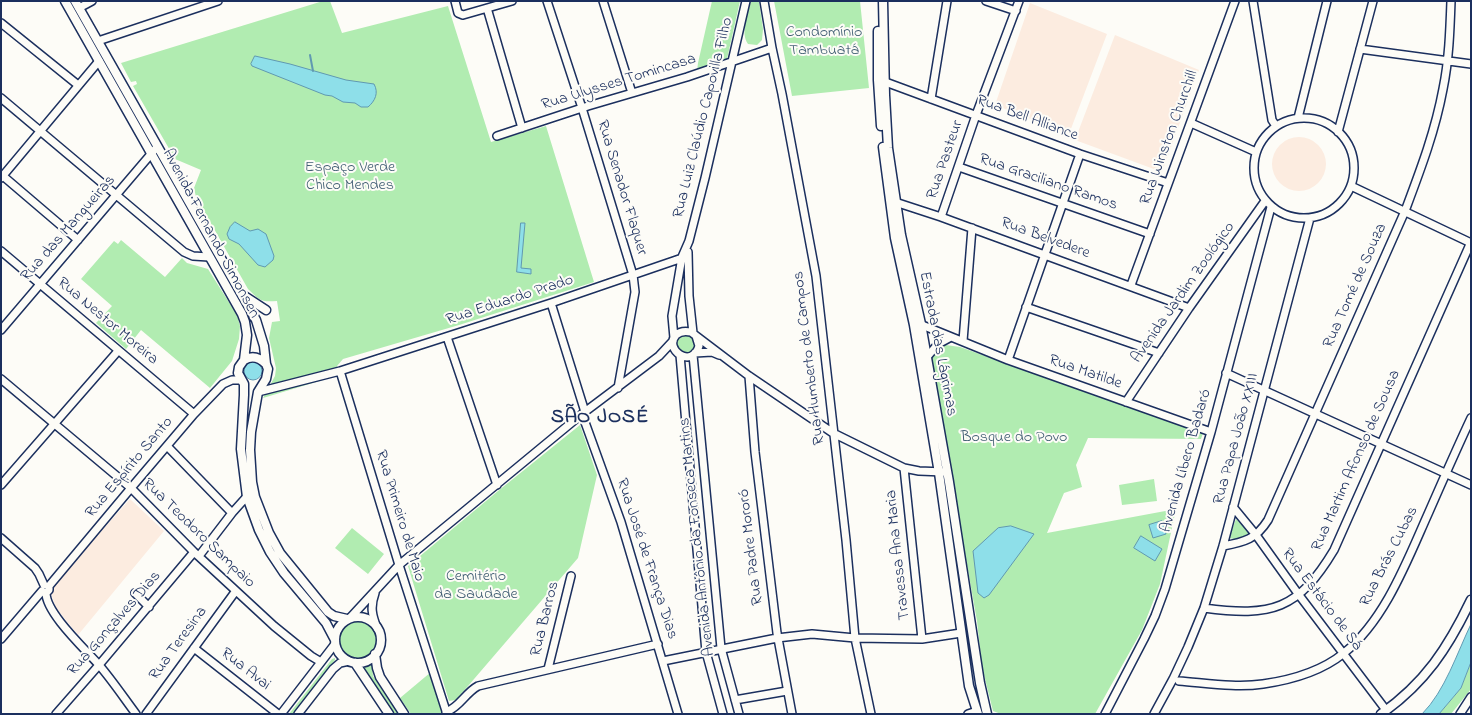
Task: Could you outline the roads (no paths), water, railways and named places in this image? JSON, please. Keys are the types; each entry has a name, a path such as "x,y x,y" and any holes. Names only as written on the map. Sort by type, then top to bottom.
{"main road":[{"name":"Avenida Fernando Simonsen","path":"65,1 245,322 247,335 244,360 239,367 238,374 242,382 244,395 241,450 247,497 259,530 270,552 284,573 326,623 335,642"},
{"name":"Estrada das Lágrimas","path":"878,1 882,141 893,201 895,238 927,357 943,472 961,633 969,686 977,713"},
{"name":"Estrada das Lágrimas","path":"881,80 883,1"},
{"name":"Avenida Fernando Simonsen","path":"77,5 253,314 260,329 266,354 268,375 258,392 251,432 250,450 255,497 269,533 280,553 328,612 334,616 349,619"},
{"path":"241,294 266,310"},
{"name":"Estrada das Lágrimas","path":"917,323 980,684 987,714"},
{"path":"244,360 255,357 262,360 266,364"},
{"path":"242,382 253,387 262,383"},
{"path":"1383,712 1412,688 1445,649 1471,600"},
{"path":"352,662 365,661 375,654 379,648 380,634 372,622 365,618 358,617 349,619 338,628 335,642 339,653 352,662 389,714"},
{"path":"375,654 380,677 404,714"}],"street":[{"path":"77,5 92,1"},
{"path":"98,41 218,1"},
{"path":"455,1 458,13 463,15 512,1"},
{"name":"Rua Senador Flaquer","path":"547,1 582,108 633,275 635,292 618,388"},
{"path":"603,1 632,93"},
{"name":"Rua Luiz Claúdio Capovilla Filho","path":"673,340 672,316 677,282 705,178 746,1"},
{"name":"Rua Humberto de Campos","path":"764,1 816,276 846,540 855,638 871,714"},
{"path":"931,98 947,1"},
{"path":"986,1 1016,11"},
{"name":"Rua Pasteur","path":"941,217 976,115 1019,1"},
{"name":"Rua Winston Churchill","path":"1131,285 1235,1"},
{"path":"1253,1 1272,120 1276,126"},
{"path":"1298,118 1327,1"},
{"path":"1338,132 1373,1"},
{"name":"Rua Tomé de Souza","path":"1223,546 1239,543 1256,535 1268,520 1405,211 1431,140 1444,88 1451,1"},
{"path":"487,8 522,128"},
{"path":"1,23 78,85"},
{"name":"Rua Ulysses Tomincasa","path":"497,136 582,108 687,77 772,48"},
{"path":"1360,49 1471,64"},
{"path":"78,240 2,177 99,61"},
{"name":"Rua Bell Alliance","path":"881,80 1080,154 1168,183"},
{"path":"1,98 184,252 193,256 209,257"},
{"path":"1298,118 1308,118 1322,121 1334,128 1344,137 1351,149 1354,163 1354,177 1351,186 1342,201 1333,209 1322,215 1310,218 1296,218 1283,214 1271,207 1259,192 1254,178 1253,162 1256,152 1264,137 1276,126 1285,121 1298,118"},
{"path":"1191,123 1256,152"},
{"name":"Rua das Mangueiras","path":"1,330 117,196 157,146"},
{"path":"1008,360 1064,204 1080,154"},
{"name":"Rua Graciliano Ramos","path":"959,167 1150,234"},
{"path":"1351,186 1471,243"},
{"name":"Rua Belvedere","path":"893,201 1046,254 1189,308"},
{"name":"Avenida Jardim Zoológico","path":"1126,402 1189,308 1265,201"},
{"name":"Avenida Líbero Badaró","path":"1105,714 1125,678 1155,616 1165,589 1211,432 1271,207"},
{"name":"Rua Papa João XXIII","path":"1154,714 1180,664 1204,608 1223,546 1310,218"},
{"path":"963,341 972,228"},
{"name":"Rua Martim Afonso de Sousa","path":"1204,608 1244,612 1279,606 1299,595 1321,570 1334,550 1380,443 1471,243"},
{"name":"Rua Nestor Moreira","path":"1,251 194,414"},
{"name":"Rua Luiz Claúdio Capovilla Filho","path":"685,256 691,324 695,335"},
{"name":"Rua Eduardo Prado","path":"258,392 340,371 447,337 551,303 685,256"},
{"path":"677,282 688,281"},
{"name":"Rua José de França Dias","path":"551,303 584,413 621,522 678,714"},
{"path":"1026,307 1160,352"},
{"name":"Rua Matilde","path":"917,323 1008,360 1211,432"},
{"path":"349,619 399,565 584,413 659,356 681,332 686,331 695,335 749,376 833,434 904,468 919,472 943,472"},
{"path":"694,354 699,346 695,335"},
{"path":"447,337 497,485"},
{"path":"927,357 938,344 952,337"},
{"path":"673,340 674,349 679,354"},
{"path":"1,484 118,351"},
{"path":"659,356 670,353 688,357 694,354 712,352 726,358"},
{"name":"Avenida Antônio da Fonseca Martins","path":"679,354 706,652 723,714"},
{"name":"Avenida Antônio da Fonseca Martins","path":"694,354 721,648 739,714"},
{"name":"Rua Primeiro de Maio","path":"340,371 399,565 447,713"},
{"path":"1226,373 1471,485"},
{"name":"Rua Padre Mororó","path":"749,376 755,452 777,638 792,714"},
{"name":"Rua Teodoro Sampaio","path":"1,379 130,488 196,554 274,626 311,656 321,662"},
{"name":"Rua Espírito Santo","path":"1,639 194,414 223,384 232,380 242,382"},
{"name":"Rua Brás Cubas","path":"1179,681 1230,685 1261,685 1293,678 1319,668 1343,654 1370,626 1395,585 1471,418"},
{"path":"167,446 232,513"},
{"name":"Travessa Ana Maria","path":"904,468 922,638"},
{"name":"Rua Gonçalves Dias","path":"56,714 148,607 254,489"},
{"name":"Rua Estácio de Sá","path":"1233,507 1256,535 1343,654 1383,712"},
{"path":"1,538 35,568 45,589 48,602 56,615 68,631 99,665 136,714"},
{"name":"Rua Barros","path":"548,669 571,576"},
{"path":"375,591 371,606 377,628"},
{"name":"Rua Teresina","path":"146,714 236,592"},
{"path":"135,593 148,607"},
{"path":"663,661 721,648 777,638 812,634 855,638 922,638 961,633"},
{"path":"280,714 335,642"},
{"path":"447,713 478,686 658,644"},
{"name":"Rua Avai","path":"194,648 280,714"},
{"path":"298,714 333,669 340,663 352,662"},
{"name":"Rua Papa João XXIII","path":"1164,696 1179,681 1180,664"},
{"path":"735,700 787,691"},
{"path":"1460,714 1471,697"},
{"path":"968,714 977,713"}],"water":[{"path":"255,56 346,80 374,84 376,97 368,107 361,107 355,103 343,102 332,96 325,95 252,66 251,64"},
{"path":"235,222 250,231 258,229 266,234 274,256 273,260 265,267 258,265 239,244 229,239 227,234 230,227"},
{"path":"521,223 525,223 521,268 531,269 531,274 517,272"},
{"path":"249,362 257,362 262,367 260,378 257,380 249,380 244,375 244,367"},
{"path":"1162,521 1166,534 1153,538 1149,525"},
{"path":"1011,526 1034,534 989,595 984,598 978,593 973,551 998,528"},
{"path":"1141,536 1162,549 1155,561 1134,548"},
{"path":"1471,624 1471,662 1461,688 1439,714 1422,714 1430,705 1444,683"}],"waterway":[{"path":"310,55 313,71"}],"district":[{"name":"SÃO JOSÉ","path":"600,419"}],"park label":[{"name":"Condomínio Tambuatá","path":"824,42"},
{"name":"Espaço Verde Chico Mendes","path":"350,177"},
{"name":"Bosque do Povo","path":"1014,438"},
{"name":"Cemitério da Saudade","path":"476,586"}]}
